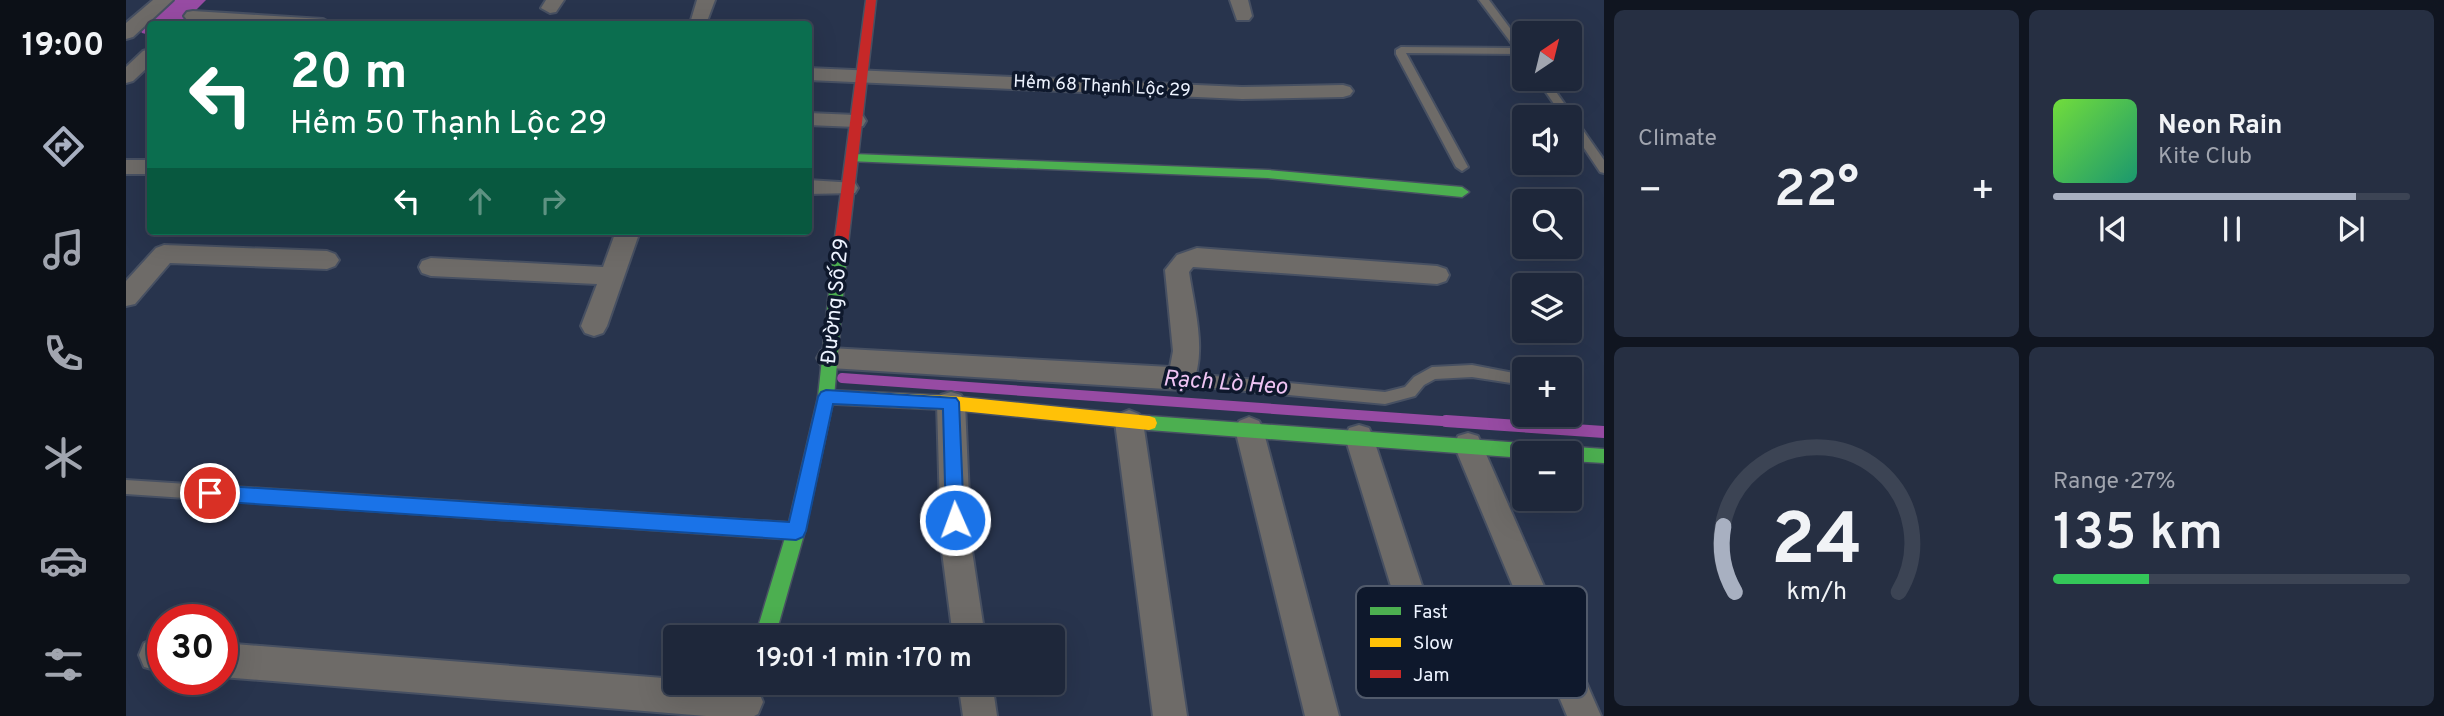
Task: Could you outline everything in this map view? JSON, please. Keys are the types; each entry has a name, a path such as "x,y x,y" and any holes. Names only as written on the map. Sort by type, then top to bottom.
{"street":[{"path":"126,33 164,0"},
{"path":"189,20 211,0"},
{"path":"700,20 706,0"},
{"name":"Đường Số 29","path":"769,625 796,531 826,397 847,188 853,158 871,0"},
{"path":"189,20 222,21"},
{"path":"126,77 147,58"},
{"name":"Hẻm 68 Thạnh Lộc 29","path":"812,74 1242,93 1343,91"},
{"path":"812,118 856,121"},
{"path":"853,158 1268,174 1462,192"},
{"path":"126,167 147,167"},
{"path":"812,187 847,188"},
{"path":"594,326 627,235"},
{"path":"126,297 163,254 327,260"},
{"path":"830,358 1182,379 1186,351 1177,270 1185,261 1197,257 1437,275"},
{"path":"430,267 612,275"},
{"path":"826,397 951,402 1129,422 1604,456"},
{"path":"951,402 956,544 967,625"},
{"path":"1129,422 1170,716"},
{"path":"1249,429 1322,716"},
{"path":"1359,437 1407,586"},
{"path":"1468,445 1528,586"},
{"path":"238,661 747,700"},
{"path":"977,695 980,716"},
{"path":"1576,698 1584,716"}],"lane":[{"path":"1484,0 1512,37"},
{"path":"1462,167 1401,50 1512,52"},
{"path":"1582,137 1604,169"},
{"path":"1182,379 1385,398 1410,391 1432,373 1472,371 1512,378"},
{"path":"126,487 796,531"}],"waterway":[{"path":"160,21 185,0"},
{"name":"Rạch Lò Heo","path":"842,378 1470,423"},
{"name":"Rạch Lò Heo","path":"1446,421 1604,432"}],"traffic: fast":[{"path":"853,158 1268,174 1462,192"},
{"path":"769,625 796,531 826,397 840,253"},
{"path":"1149,423 1604,456"}],"traffic: slow":[{"path":"826,397 951,403 1149,423"}],"traffic: jam":[{"path":"840,253 871,0"}],"route":[{"path":"210,493 796,531 826,397 951,402 955,520"}]}
